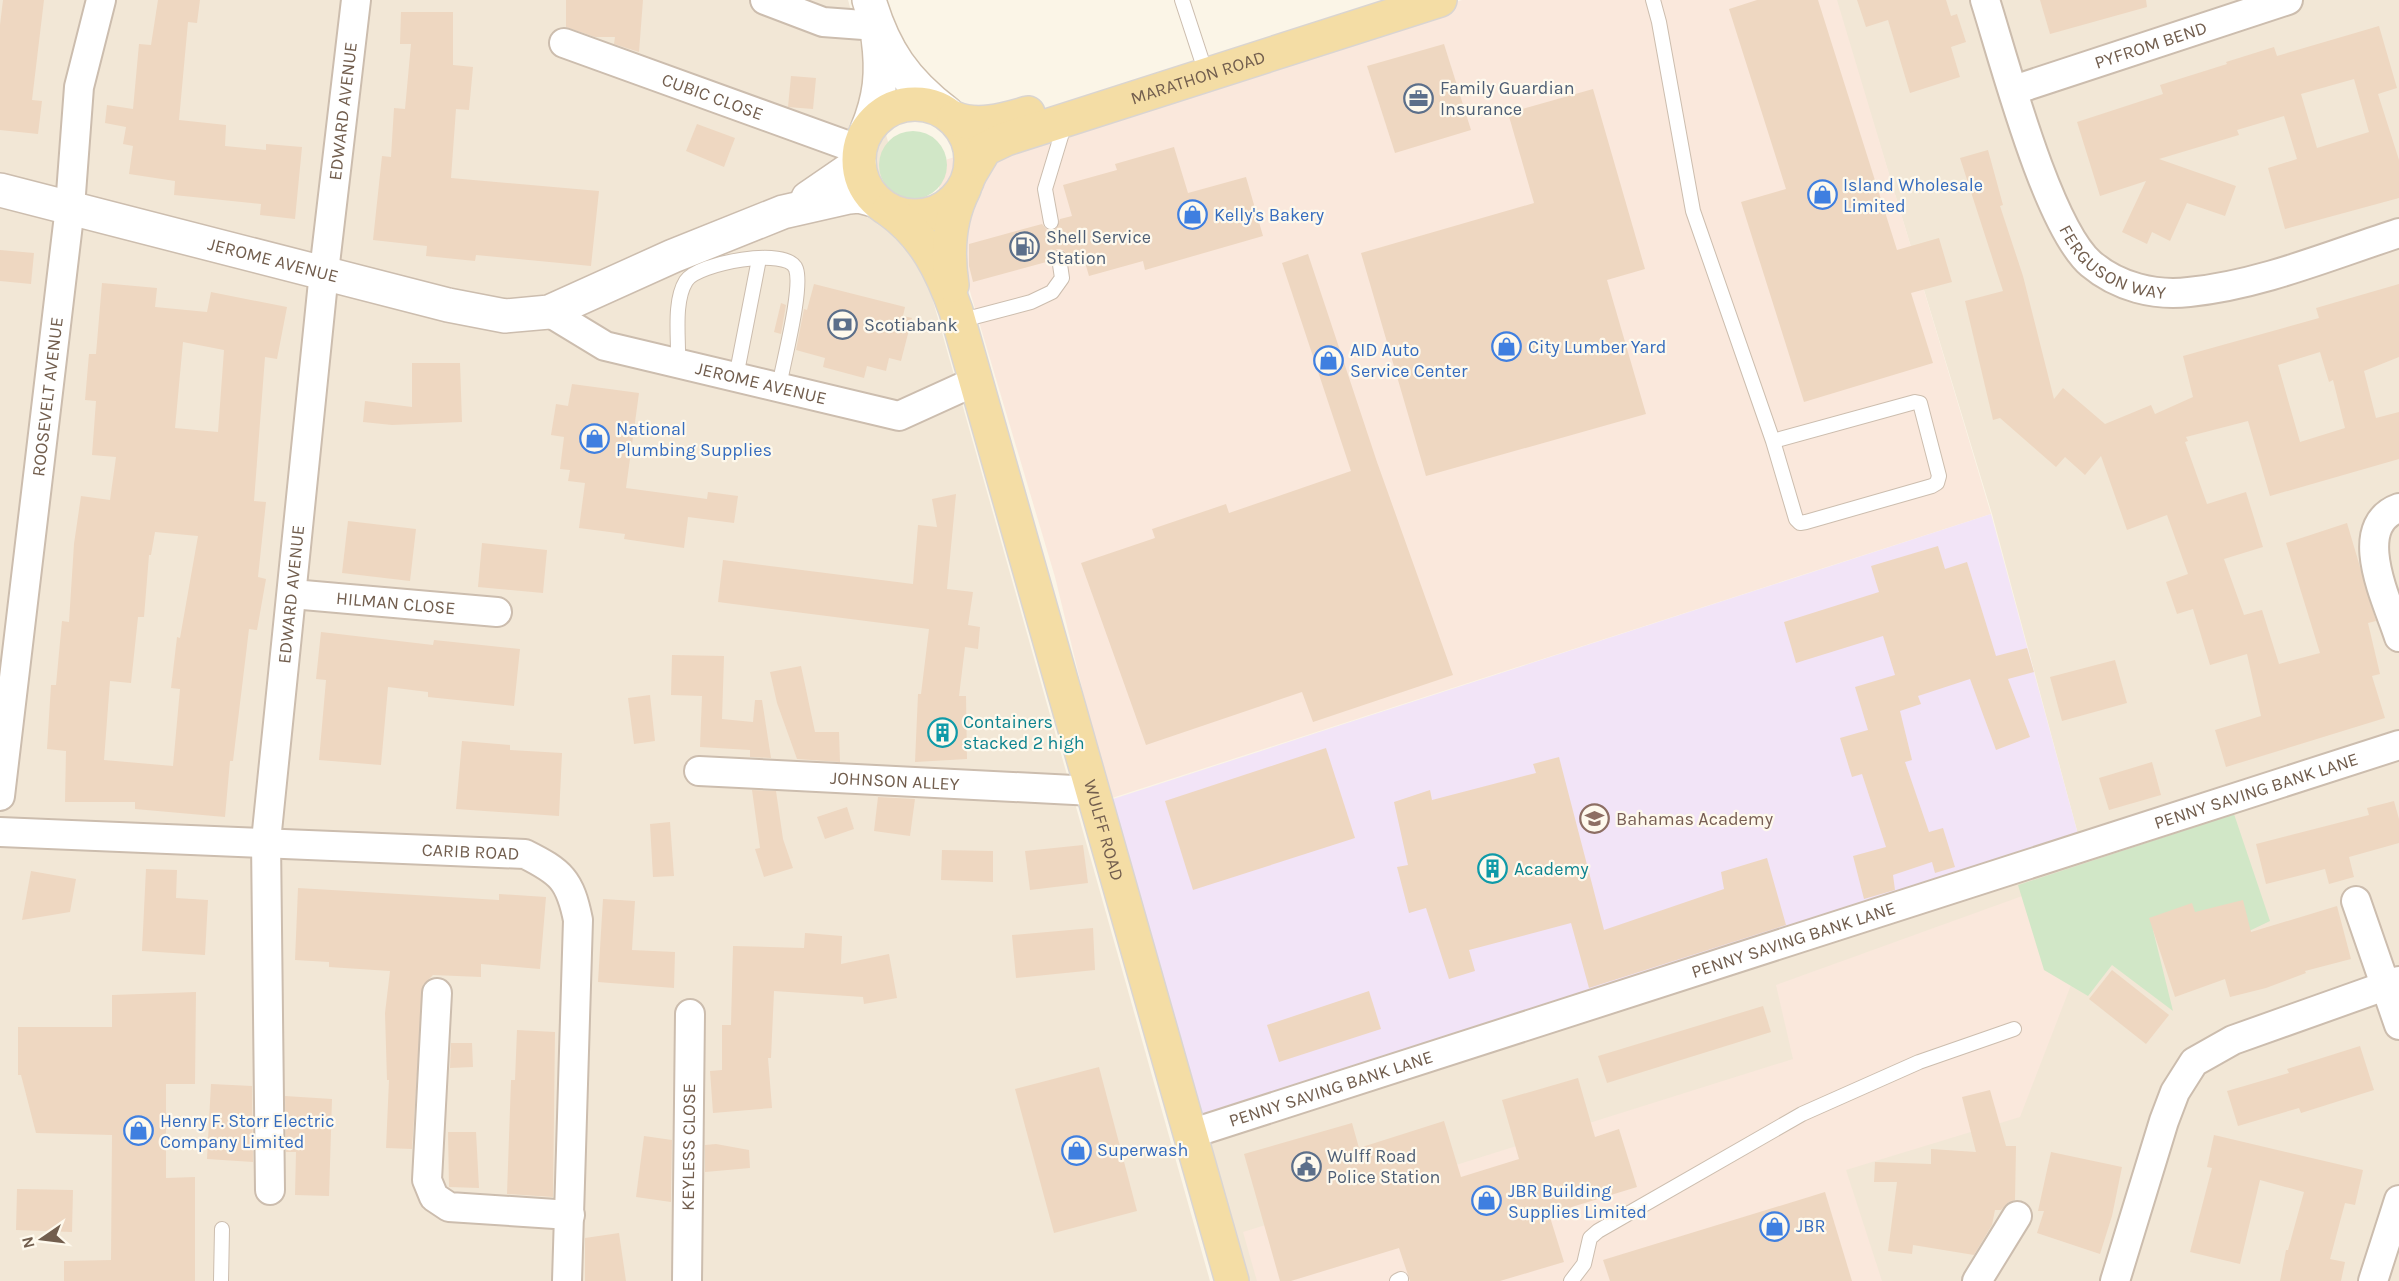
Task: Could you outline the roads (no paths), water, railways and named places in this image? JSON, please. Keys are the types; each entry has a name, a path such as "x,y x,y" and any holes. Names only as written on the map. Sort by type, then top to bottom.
{"main road":[{"name":"MARATHON ROAD","path":"950,116 968,123 1007,119 1380,0"},
{"name":"MARATHON ROAD","path":"969,178 978,157 990,145 1440,0"},
{"path":"913,104 930,105 950,116 968,138 971,150 969,178 950,204 926,216 907,216 882,205 861,176 862,148 880,116 895,107 913,104"},
{"name":"WULFF ROAD","path":"957,316 951,278 950,244 953,210 969,178"},
{"name":"WULFF ROAD","path":"882,205 905,222 923,241 937,263 957,316 1232,1281"}],"street":[{"name":"ROOSEVELT AVENUE","path":"0,796 70,207 79,87 101,0"},
{"name":"EDWARD AVENUE","path":"270,1190 266,842 324,272 356,0"},
{"path":"765,0 823,22 873,13"},
{"name":"FERGUSON WAY","path":"1985,0 2039,165 2071,240 2090,263 2114,280 2159,293 2188,293 2219,288 2399,233"},
{"name":"PYFROM BEND","path":"2014,90 2288,0"},
{"path":"873,13 888,52 904,74 922,94 950,116"},
{"path":"862,148 881,90 882,69 873,13"},
{"name":"CUBIC CLOSE","path":"564,43 862,148"},
{"name":"JEROME AVENUE","path":"783,212 851,171 862,148"},
{"name":"JEROME AVENUE","path":"0,190 448,305 505,315 549,312 673,256 783,212 859,196 882,205"},
{"name":"JEROME AVENUE","path":"549,312 605,346 899,416 976,381"},
{"path":"2399,508 2391,511 2378,523 2373,539 2374,561 2399,638"},
{"name":"HILMAN CLOSE","path":"292,594 498,612"},
{"name":"PENNY SAVING BANK LANE","path":"1190,1134 2399,745"},
{"name":"JOHNSON ALLEY","path":"699,771 1093,790"},
{"name":"CARIB ROAD","path":"0,832 525,854 551,867 572,890 579,920 567,1281"},
{"path":"2356,901 2392,983 2399,1025"},
{"path":"2115,1281 2164,1121 2175,1092 2194,1062 2233,1040 2392,983"},
{"path":"437,993 427,1180 434,1197 449,1207 570,1215"},
{"name":"KEYLESS CLOSE","path":"687,1281 690,1014"},
{"path":"2373,1281 2399,1200"},
{"path":"1977,1281 2017,1216"}],"lane":[{"path":"1182,0 1201,58"},
{"path":"1653,0 1693,211 1773,441 1796,519 1800,523 1932,486 1937,483 1939,476 1920,403 1915,402 1773,441"},
{"path":"1051,222 1045,189 1065,121"},
{"path":"678,363 681,292 687,279 699,271 735,261 780,257 790,261 796,268 798,286 778,387"},
{"path":"957,316 1031,302 1052,292 1062,278 1059,258"},
{"path":"736,377 759,259"},
{"path":"1571,1281 1584,1264 1590,1238 1598,1230 1802,1114 1919,1062 2014,1029"},
{"path":"222,1229 222,1281"}],"place":[{"name":"Family Guardian Insurance","path":"1419,98"},
{"name":"Island Wholesale Limited","path":"1822,195"},
{"name":"Kelly's Bakery","path":"1193,215"},
{"name":"Shell Service Station","path":"1025,247"},
{"name":"Scotiabank","path":"843,325"},
{"name":"City Lumber Yard","path":"1507,347"},
{"name":"AID Auto Service Center","path":"1329,360"},
{"name":"National Plumbing Supplies","path":"595,439"},
{"name":"Containers stacked 2 high","path":"942,732"},
{"name":"Bahamas Academy","path":"1595,819"},
{"name":"Academy","path":"1493,869"},
{"name":"Henry F. Storr Electric Company Limited","path":"139,1131"},
{"name":"Superwash","path":"1076,1150"},
{"name":"Wulff Road Police Station","path":"1306,1166"},
{"name":"JBR Building Supplies Limited","path":"1487,1201"},
{"name":"JBR","path":"1775,1226"}]}
